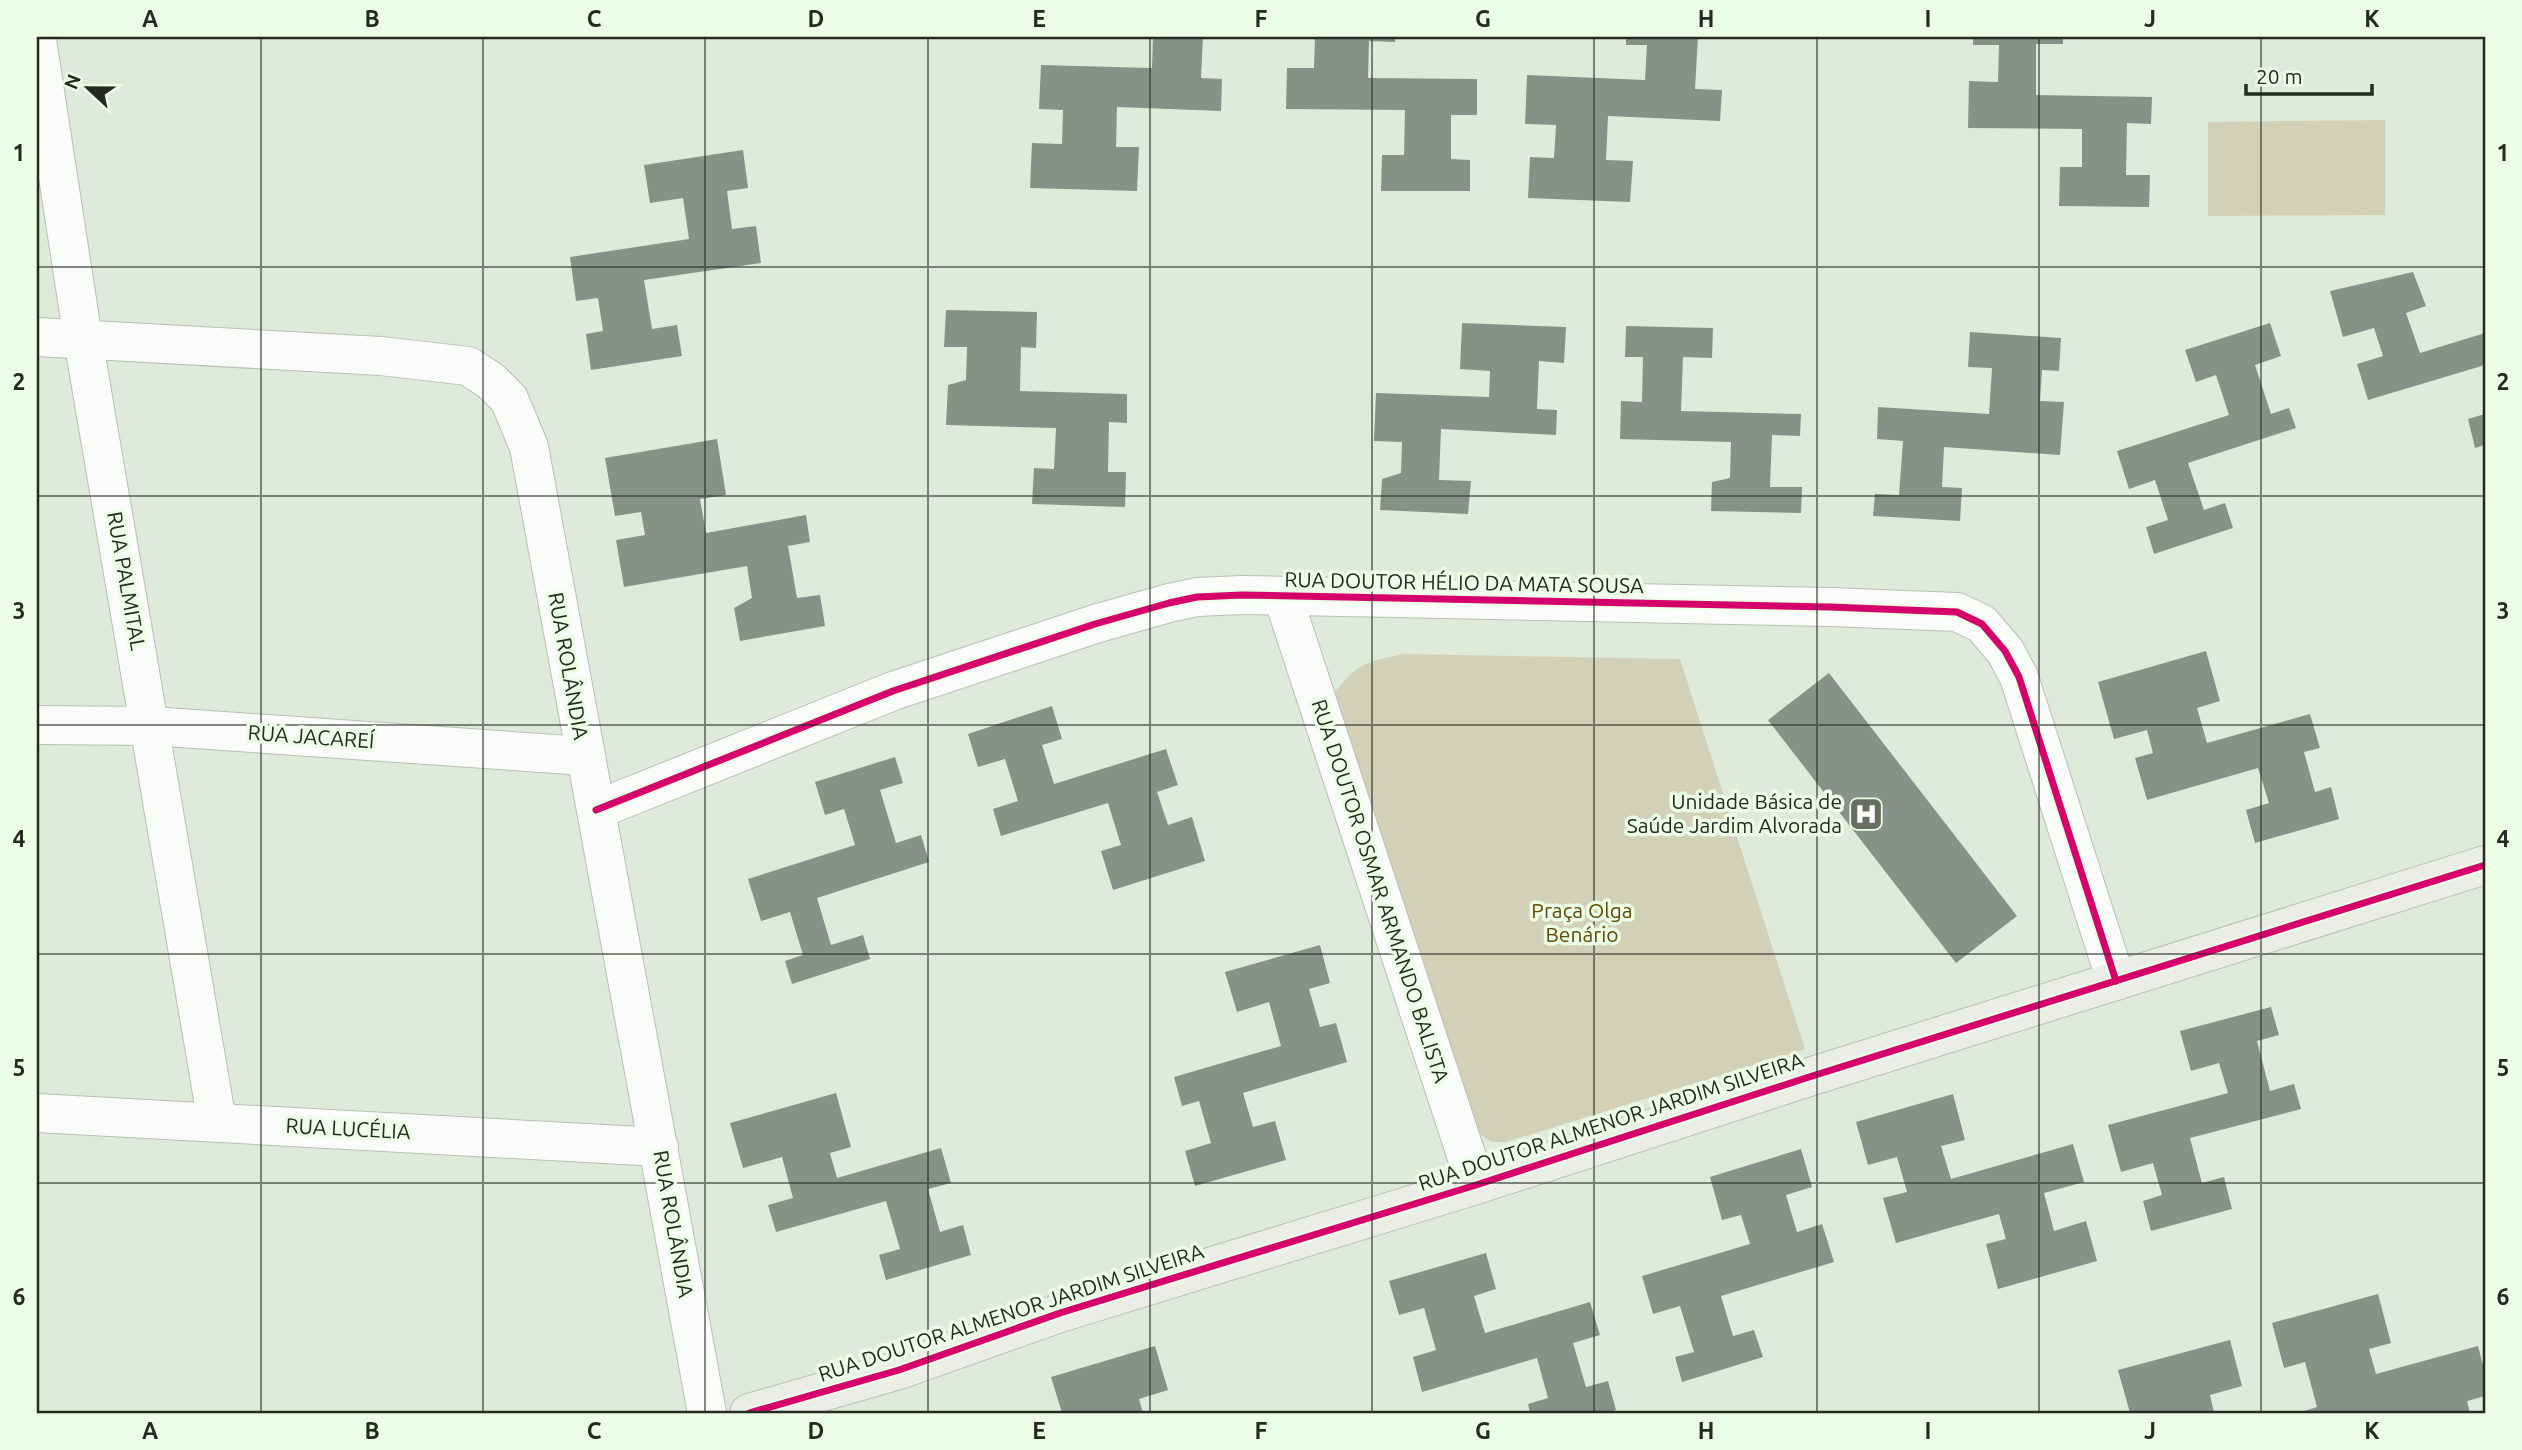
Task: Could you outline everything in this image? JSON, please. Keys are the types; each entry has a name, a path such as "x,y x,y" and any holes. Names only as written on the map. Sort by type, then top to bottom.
{"street":[{"name":"RUA PALMITAL","path":"37,40 83,339 217,1122"},
{"name":"RUA ROLÂNDIA","path":"37,337 381,356 468,366 491,381 509,399 529,447 707,1413"},
{"name":"RUA DOUTOR HÉLIO DA MATA SOUSA","path":"596,810 893,691 1095,624 1197,597 1957,611 1982,624 2005,651 2020,677 2116,981"},
{"name":"RUA DOUTOR OSMAR ARMANDO BALISTA","path":"1283,597 1476,1185"},
{"name":"RUA JACAREÍ","path":"37,725 151,726 585,756"},
{"name":"RUA DOUTOR ALMENOR JARDIM SILVEIRA","path":"749,1413 899,1370 1060,1313 1476,1185 2485,865"},
{"name":"RUA LUCÉLIA","path":"37,1113 659,1147"}],"green space":[{"path":"2385,120 2385,215 2208,216 2208,122"},
{"name":"Praça Olga Benário","path":"1403,654 1680,659 1805,1049 1506,1142 1492,1142 1472,1130 1334,695 1356,670 1381,659"}],"building":[{"path":"1153,37 1203,37 1201,78 1222,79 1221,111 1117,107 1116,147 1139,147 1137,191 1030,188 1032,143 1062,144 1063,110 1039,109 1041,65 1152,68"},
{"path":"1315,37 1395,37 1395,42 1369,41 1368,78 1477,79 1477,115 1451,115 1451,159 1470,160 1470,191 1381,191 1382,155 1404,155 1405,110 1286,109 1287,68 1314,68"},
{"path":"1626,37 1698,37 1695,89 1722,90 1720,121 1608,116 1606,160 1633,161 1630,202 1528,198 1530,157 1554,158 1556,125 1525,124 1527,75 1645,80 1647,45 1626,45"},
{"path":"1973,37 2063,37 2063,44 2036,44 2036,95 2152,97 2151,124 2127,123 2126,175 2150,175 2149,207 2059,206 2060,167 2082,167 2082,129 1968,128 1969,81 1998,82 1999,45 1973,45"},
{"path":"743,150 748,188 727,191 732,229 756,226 761,263 644,280 652,329 677,325 682,356 591,370 586,334 603,331 598,298 576,301 570,257 689,239 683,198 650,203 644,165"},
{"path":"2413,272 2426,306 2406,313 2420,353 2485,333 2485,365 2368,400 2357,364 2383,356 2374,328 2343,337 2330,291"},
{"path":"946,310 1037,312 1036,348 1021,347 1020,391 1127,394 1127,423 1109,422 1108,472 1126,472 1125,507 1032,504 1034,468 1054,469 1056,428 946,425 948,385 966,380 967,347 944,347"},
{"path":"1462,323 1566,327 1564,363 1539,361 1537,409 1557,410 1556,435 1441,429 1439,480 1471,481 1468,514 1380,510 1382,479 1401,473 1402,442 1374,441 1376,393 1489,397 1490,371 1460,369"},
{"path":"2270,323 2281,356 2255,365 2271,414 2289,408 2296,428 2188,463 2204,510 2225,503 2233,528 2154,554 2146,527 2168,520 2155,480 2129,489 2117,451 2229,415 2216,375 2196,382 2185,350"},
{"path":"1626,326 1713,328 1712,358 1683,357 1681,411 1801,414 1800,436 1772,435 1770,487 1802,487 1801,513 1711,511 1712,482 1730,478 1731,442 1620,439 1621,401 1642,402 1643,357 1625,357"},
{"path":"1970,332 2061,338 2059,371 2042,370 2040,401 2064,402 2060,455 1944,447 1942,487 1962,488 1960,521 1873,516 1875,494 1899,495 1903,441 1877,439 1878,407 1989,414 1992,368 1968,367"},
{"path":"2485,414 2485,445 2475,448 2468,419"},
{"path":"717,439 726,495 700,499 706,533 806,515 810,542 788,546 797,598 820,595 825,626 740,641 734,608 752,598 747,566 624,587 616,540 645,535 641,512 615,516 605,458"},
{"path":"2206,651 2220,701 2197,708 2207,743 2310,714 2320,748 2304,752 2315,792 2331,787 2339,819 2255,843 2246,810 2269,803 2258,768 2147,800 2135,758 2153,753 2147,730 2114,739 2098,682"},
{"path":"1829,673 2017,916 1956,963 1768,720"},
{"path":"1052,706 1062,739 1042,745 1054,784 1166,749 1178,785 1157,792 1168,825 1192,817 1205,861 1113,890 1101,851 1121,845 1108,803 1001,836 993,809 1018,801 1005,759 978,767 968,734"},
{"path":"895,757 903,783 880,790 896,843 921,835 929,862 817,898 831,945 863,935 870,959 792,984 785,961 803,955 790,912 761,921 748,879 855,845 844,809 825,815 815,782"},
{"path":"1320,945 1330,983 1309,989 1320,1027 1336,1023 1347,1062 1243,1093 1253,1127 1275,1121 1286,1160 1195,1186 1185,1151 1211,1143 1199,1101 1182,1106 1174,1077 1281,1046 1269,1002 1237,1012 1225,972"},
{"path":"2271,1007 2279,1035 2257,1041 2270,1091 2294,1084 2301,1109 2190,1138 2202,1183 2224,1177 2232,1209 2151,1231 2143,1201 2162,1195 2153,1163 2121,1172 2108,1125 2228,1093 2219,1063 2191,1071 2180,1031"},
{"path":"836,1093 851,1147 830,1153 837,1178 941,1148 951,1183 928,1189 940,1232 963,1225 971,1255 886,1280 879,1255 900,1249 886,1201 776,1232 768,1205 793,1198 782,1157 743,1168 730,1123"},
{"path":"1953,1094 1965,1140 1941,1146 1951,1179 2073,1144 2084,1182 2044,1193 2054,1231 2086,1221 2097,1261 1998,1289 1986,1244 2006,1239 1999,1214 1896,1243 1883,1198 1907,1192 1897,1157 1868,1165 1856,1122"},
{"path":"1801,1149 1812,1187 1786,1195 1797,1232 1822,1224 1834,1262 1721,1296 1733,1336 1754,1330 1763,1357 1682,1382 1675,1357 1694,1352 1680,1306 1653,1314 1642,1276 1750,1244 1741,1215 1722,1220 1710,1177"},
{"path":"1486,1253 1496,1289 1474,1296 1485,1333 1590,1302 1600,1335 1573,1343 1586,1387 1608,1381 1616,1410 1606,1413 1530,1413 1528,1404 1548,1398 1537,1358 1422,1392 1413,1357 1436,1350 1424,1308 1399,1315 1389,1281"},
{"path":"2378,1294 2391,1343 2369,1349 2376,1374 2478,1346 2485,1373 2485,1396 2467,1401 2470,1413 2298,1413 2317,1407 2305,1362 2284,1368 2272,1323"},
{"path":"2230,1340 2242,1386 2210,1395 2214,1413 2130,1413 2118,1370"},
{"path":"1155,1346 1168,1390 1139,1399 1143,1413 1062,1413 1051,1377"}],"cycle path":[{"path":"596,810 893,691 1095,624 1197,597 1242,595 1957,612 1982,624 2005,651 2019,677 2116,981"},
{"path":"749,1413 899,1370 1060,1313 1476,1185 1806,1078 2485,865"}],"place":[{"name":"Unidade Básica de Saúde Jardim Alvorada","path":"1866,814"}]}
